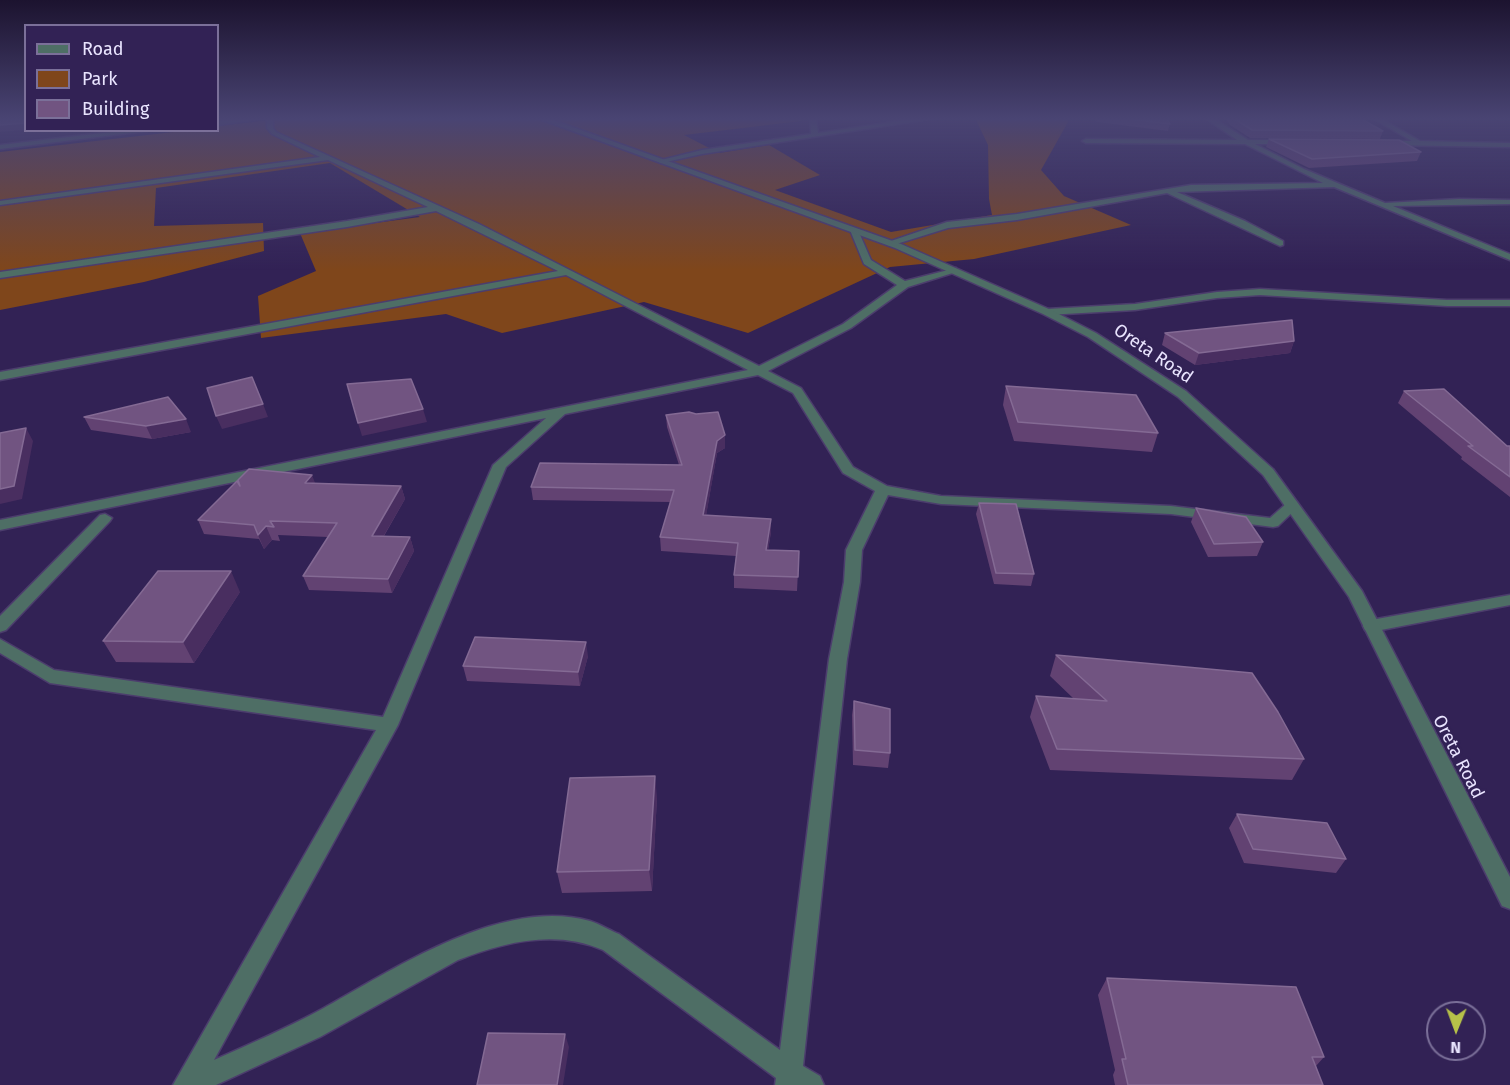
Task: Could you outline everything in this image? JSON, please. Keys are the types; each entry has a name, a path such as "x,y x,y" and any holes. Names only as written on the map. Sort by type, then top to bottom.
{"street":[{"path":"0,203 251,169"},
{"path":"352,169 567,272 797,391 848,470 883,490 941,500 1171,510 1273,523 1292,506"},
{"name":"Oreta Road","path":"682,169 890,243 1047,312 1092,335 1182,394 1268,472 1356,595 1510,899"},
{"path":"1299,169 1510,259"},
{"path":"890,243 947,225 1017,217 1168,191 1214,186 1334,185"},
{"path":"1168,191 1242,223 1280,243"},
{"path":"1382,205 1453,201 1510,202"},
{"path":"0,274 437,208"},
{"path":"854,230 867,262 904,285"},
{"path":"0,525 759,371 847,326 904,285 953,270"},
{"path":"0,376 567,272"},
{"path":"1047,312 1148,306 1199,296 1260,292 1409,301 1510,303"},
{"path":"187,1085 389,725 500,465 560,412"},
{"path":"789,1078 838,660 852,582 854,550 883,490"},
{"path":"0,626 105,518"},
{"path":"1371,626 1510,600"},
{"path":"0,645 50,676 389,725"},
{"path":"187,1085 328,1019 443,953 512,930 560,929 587,931 610,942 789,1078 812,1085"}],"green space":[{"path":"0,169 291,169 156,188 154,226 263,223 264,251 144,282 0,310"},
{"path":"339,169 809,169 820,175 775,190 891,232 992,215 988,169 1042,169 1064,196 1131,225 974,259 890,267 748,333 644,302 502,333 446,314 261,338 258,296 316,271 300,233 420,217"}],"building":[{"path":"1292,320 1294,341 1199,353 1165,333"},
{"path":"252,377 263,404 216,416 207,388"},
{"path":"411,379 423,409 358,423 347,384"},
{"path":"1006,386 1136,395 1158,433 1018,422"},
{"path":"1444,389 1507,446 1510,446 1510,477 1468,446 1473,446 1404,391"},
{"path":"168,397 186,419 146,426 84,417"},
{"path":"689,412 696,414 718,412 725,435 717,441 703,515 771,519 766,550 799,551 798,577 734,575 738,543 660,537 674,490 531,487 540,463 682,465 666,415"},
{"path":"26,428 14,486 0,489 0,433"},
{"path":"249,469 312,475 305,483 401,486 372,536 410,537 388,579 303,576 337,523 270,521 274,527 266,526 258,535 254,525 198,520 237,481 240,486 238,480"},
{"path":"979,503 1016,504 1034,574 996,573"},
{"path":"1196,508 1246,517 1263,542 1214,544"},
{"path":"158,571 231,571 183,642 103,641"},
{"path":"475,637 586,642 578,672 463,666"},
{"path":"1056,655 1252,673 1278,712 1304,759 1057,749 1036,696 1107,701"},
{"path":"854,701 890,709 890,753 855,750"},
{"path":"655,776 649,870 557,872 570,778"},
{"path":"1237,814 1327,823 1346,859 1253,849"},
{"path":"1107,978 1296,987 1324,1057 1312,1057 1323,1085 1128,1085 1122,1059 1126,1059"},
{"path":"488,1033 565,1034 557,1085 477,1085"}]}
